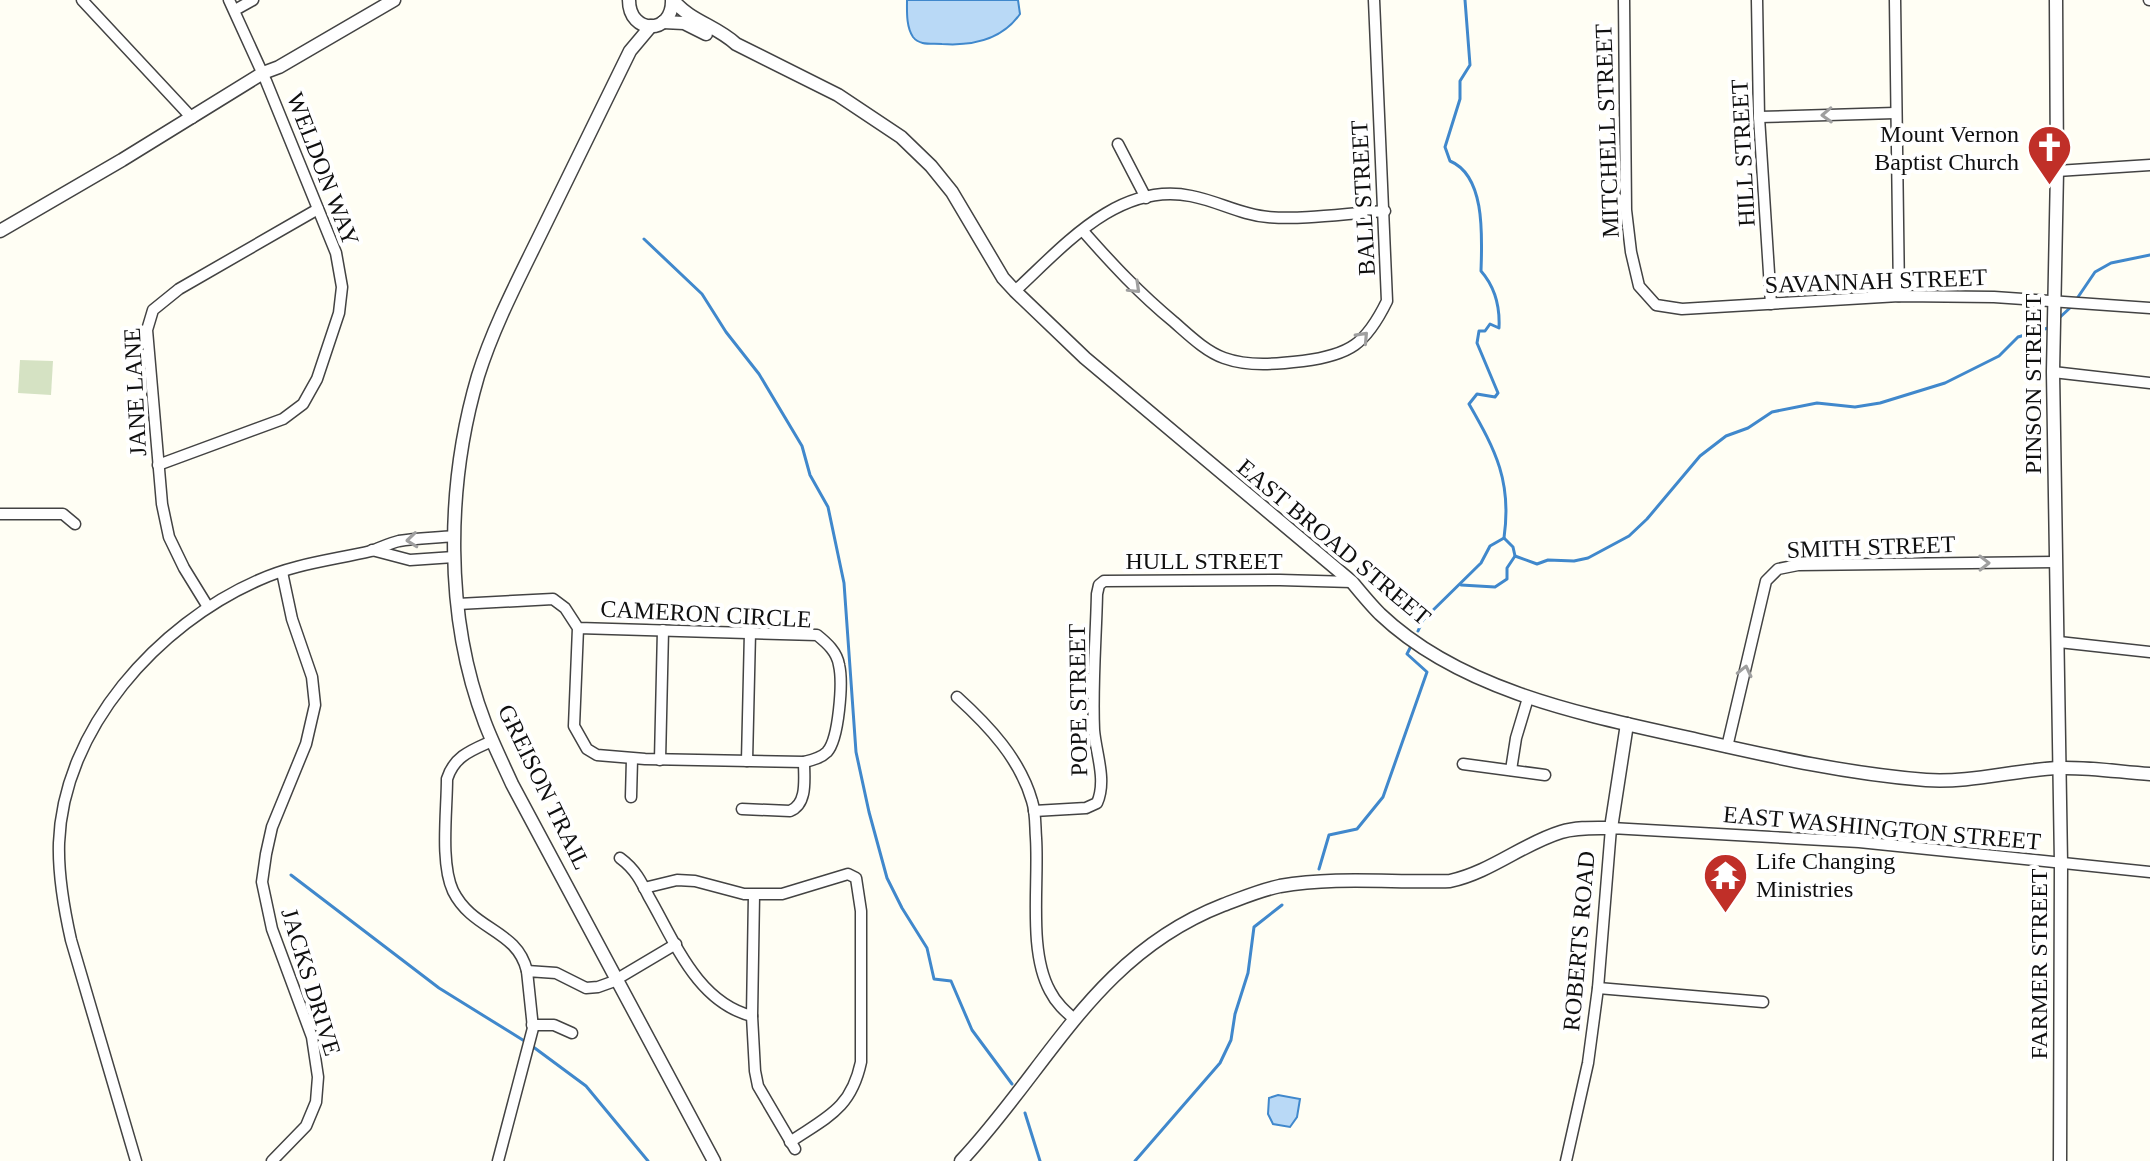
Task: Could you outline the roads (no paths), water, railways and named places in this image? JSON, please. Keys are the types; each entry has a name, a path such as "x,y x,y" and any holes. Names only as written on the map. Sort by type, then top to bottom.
{"street":[{"path":"82,0 192,118"},
{"name":"WELDON WAY","path":"158,465 283,419 303,404 317,379 339,313 342,287 336,253 263,73 229,0"},
{"path":"235,10 253,0"},
{"path":"0,231 263,73 279,67 394,0"},
{"name":"EAST BROAD STREET","path":"617,0 657,24 684,23 725,43 736,44"},
{"name":"EAST BROAD STREET","path":"657,24 671,12 672,0"},
{"name":"EAST BROAD STREET","path":"672,0 681,10 736,44 838,95 901,137 952,192 1003,278 1108,378 1352,582 1381,614 1412,640 1486,681 1528,698 1627,724 1860,773 1929,780 1976,779 2060,768 2150,774"},
{"name":"BALL STREET","path":"1083,231 1133,287 1196,341 1223,357 1256,365 1320,359 1353,349 1375,325 1387,301 1374,0"},
{"name":"MITCHELL STREET","path":"1624,0 1626,210 1634,272 1639,286 1652,302"},
{"name":"HILL STREET","path":"1757,0 1759,117 1771,304"},
{"path":"1895,0 1899,296"},
{"name":"PINSON STREET","path":"2056,0 2056,301 2053,372 2060,768"},
{"name":"GREISON TRAIL","path":"630,51 631,10"},
{"name":"GREISON TRAIL","path":"657,24 630,51 505,308 479,374 465,427 457,476 454,557 458,604 471,678 492,741 512,784 714,1161"},
{"path":"1759,117 1895,113"},
{"path":"1118,144 1146,198"},
{"path":"2057,171 2150,165"},
{"path":"1015,291 1102,215 1146,198 1188,195 1270,218 1385,211"},
{"name":"JANE LANE","path":"208,607 169,537 162,504 147,330 153,310 179,289 318,209"},
{"name":"SAVANNAH STREET","path":"1652,302 1682,309 1899,296 1994,297 2150,308"},
{"path":"2053,372 2150,383"},
{"path":"0,514 63,514 75,524"},
{"path":"136,1161 65,910 59,843 64,810 85,744 99,717 145,659 177,630 234,592 282,572 336,557 397,542 454,536"},
{"path":"372,550 410,560 454,557"},
{"name":"SMITH STREET","path":"1727,747 1766,581 1778,569 1798,565 2056,562"},
{"name":"JACKS DRIVE","path":"272,1161 306,1126 316,1102 318,1077 312,1037 272,929 262,882 272,827 306,744 315,705 312,677 292,619 282,572"},
{"name":"HULL STREET","path":"1104,581 1352,582"},
{"name":"POPE STREET","path":"1034,811 1086,808 1100,798 1094,691 1097,594 1099,585 1104,581"},
{"name":"CAMERON CIRCLE","path":"458,604 553,599 565,608 578,628 574,726 587,749 597,755 660,760 804,762 827,753 834,741 838,725 840,666 834,651 817,635 578,628"},
{"path":"660,760 663,630"},
{"path":"747,761 750,632"},
{"path":"2059,642 2150,652"},
{"path":"957,697 987,725 1023,777 1034,811 1037,939 1041,970 1058,1005 1074,1019"},
{"path":"1511,770 1516,738 1528,698"},
{"name":"ROBERTS ROAD","path":"1566,1161 1588,1063 1598,988 1611,828 1627,724"},
{"path":"492,741 457,759 447,779 448,874 453,891 465,910 514,944 523,955 527,971 532,1025 498,1161"},
{"path":"631,797 632,759"},
{"path":"742,809 797,809 803,798 804,762"},
{"path":"1463,764 1545,775"},
{"name":"FARMER STREET","path":"2060,768 2060,1161"},
{"path":"961,1161 997,1120 1074,1019 1116,972 1161,937 1212,909 1279,887 1328,881 1450,881 1493,866 1561,832 1611,828"},
{"name":"EAST WASHINGTON STREET","path":"1611,828 1837,840 2150,872"},
{"path":"620,858 633,867 676,944 709,994 736,1012 752,1016"},
{"path":"644,888 677,880 695,881 754,895 782,894 848,874 856,878 859,891 861,1062 857,1082 851,1095 837,1109 792,1146 758,1086 752,1016 754,895"},
{"path":"527,971 556,973 586,988 607,984 676,944"},
{"path":"1598,988 1763,1002"},
{"path":"532,1025 554,1025 572,1033"}],"water":[{"path":"907,0 1018,0 1020,14 1004,30 985,40 964,44 926,44 916,40 911,33"},
{"path":"1278,1095 1300,1099 1297,1117 1290,1127 1273,1124 1268,1114 1269,1098"}],"waterway":[{"path":"1418,631 1423,620 1481,563 1490,546 1504,538 1506,518 1500,468 1469,404 1477,394 1495,397 1498,393 1477,343 1479,331 1485,331 1490,324 1499,328 1499,313 1493,291 1481,271 1481,226 1476,194 1462,169 1450,161 1445,147 1460,99 1460,81 1470,65 1465,0"},
{"path":"644,239 702,294 726,332 759,374 802,446 810,475 828,507 844,583 856,752 887,878 927,948 934,979 951,981 972,1030 1012,1084"},
{"path":"2076,300 2095,272 2111,263 2150,255"},
{"path":"2057,320 2072,306"},
{"path":"1461,585 1495,587 1507,579 1507,568 1515,556 1537,564 1548,560 1574,561 1588,558 1629,536 1700,456 1726,436 1748,428 1772,412 1817,403 1855,407 1880,403 1945,383 1999,356 2018,337 2048,328"},
{"path":"1504,538 1513,547 1515,556"},
{"path":"1319,869 1329,835 1357,829 1383,797 1427,672 1407,654 1410,648"},
{"path":"291,875 439,988 526,1042"},
{"path":"1135,1161 1220,1063 1231,1040 1235,1014 1248,973 1254,927 1282,905"},
{"path":"532,1046 586,1086 648,1161"},
{"path":"1025,1113 1040,1161"}],"place":[{"name":"Mount Vernon Baptist Church","path":"2050,187"},
{"name":"Life Changing Ministries","path":"1725,914"}]}
